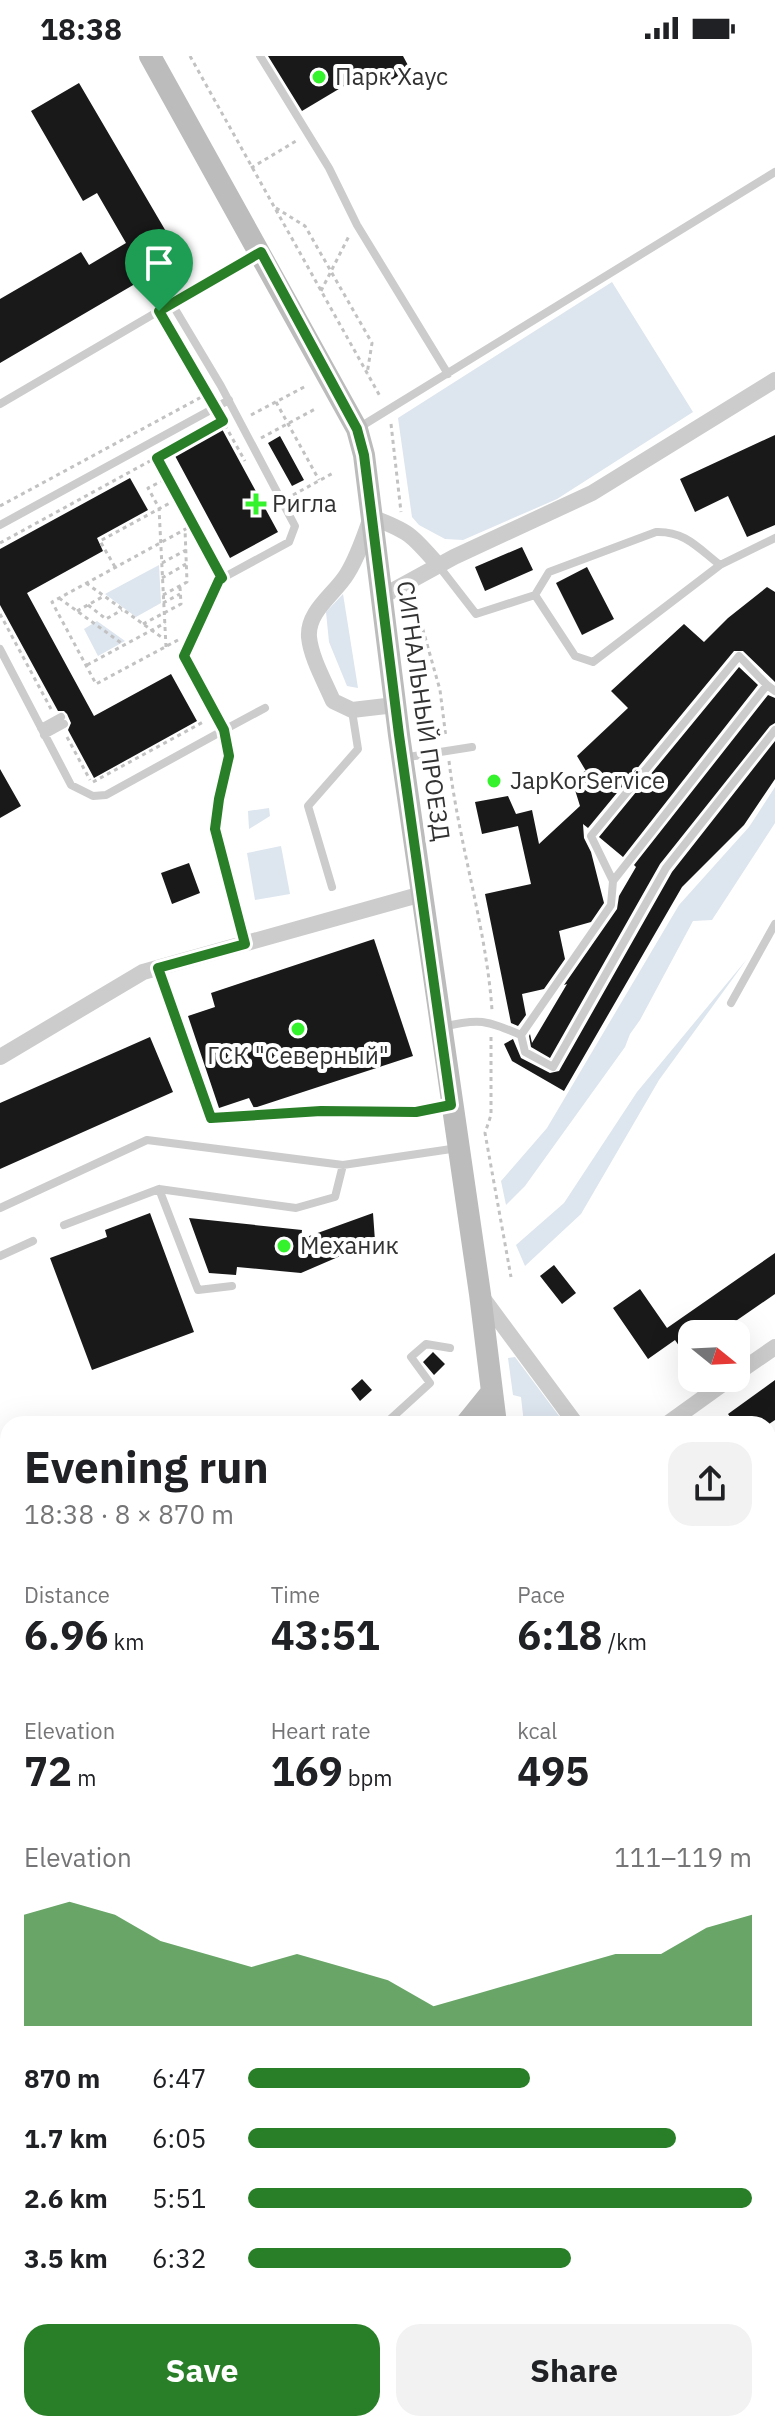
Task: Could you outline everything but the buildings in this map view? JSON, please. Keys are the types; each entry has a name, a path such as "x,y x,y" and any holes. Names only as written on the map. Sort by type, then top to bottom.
{"main road":[{"name":"СИГНАЛЬНЫЙ ПРОЕЗД","path":"150,56 357,429 364,455 402,758 480,1294 495,1416"},
{"path":"472,1416 491,1393"}],"street":[{"path":"381,597 438,565 592,493 775,380"},
{"path":"395,705 352,710 333,701 312,647 310,626 315,614 346,578 371,517 403,528 438,565"},
{"path":"0,1057 143,972 422,894"},
{"path":"480,1294 570,1416"},
{"path":"750,1364 775,1347"},
{"path":"678,1416 712,1392"}],"lane":[{"path":"260,56 329,168 357,225 448,374"},
{"path":"357,429 775,172"},
{"path":"0,404 261,252"},
{"path":"172,304 229,400 295,526 289,542 219,580 184,656 224,730 229,756 215,829 245,944"},
{"path":"0,525 229,400"},
{"path":"438,565 476,614 535,595 549,572 656,532 682,536 720,565"},
{"path":"535,595 575,656 593,662 720,565 775,538"},
{"path":"0,649 71,785 93,796 106,795 265,708"},
{"path":"613,881 771,688 739,656 591,836 613,881 611,905 521,1035 525,1052 553,1067 666,868 775,730"},
{"path":"332,887 308,806 358,749 352,710"},
{"path":"43,731 61,722"},
{"path":"402,758 472,747"},
{"path":"731,1003 775,924"},
{"path":"158,968 211,1118 321,1111 416,1112 451,1105"},
{"path":"441,1027 473,1020 491,1022 521,1035"},
{"path":"0,1208 147,1140 343,1165 458,1148"},
{"path":"64,1225 159,1189 296,1208 335,1197 343,1165"},
{"path":"159,1189 198,1290 232,1286"},
{"path":"0,1256 33,1241"},
{"path":"394,1416 430,1383 411,1357 426,1344 450,1348"}],"path":[{"path":"190,56 387,410 403,528"},
{"path":"251,168 308,134"},
{"path":"273,207 305,226 372,343 367,374"},
{"path":"321,291 347,237 357,225"},
{"path":"159,311 248,468"},
{"path":"240,421 306,386"},
{"path":"0,506 208,394"},
{"path":"276,402 319,480"},
{"path":"252,443 317,408"},
{"path":"0,543 223,421"},
{"path":"157,458 222,578"},
{"path":"283,500 335,472"},
{"path":"166,647 159,508 148,488 168,478"},
{"path":"115,567 100,541 179,498"},
{"path":"193,525 52,602 96,684 196,630"},
{"path":"163,595 187,582 185,529"},
{"path":"162,563 186,550"},
{"path":"162,578 186,564"},
{"path":"411,581 416,612 427,637 427,652 440,690 458,820 487,965 491,1022 491,1115 485,1133 511,1277"},
{"path":"86,583 165,640"},
{"path":"143,624 181,604 180,586"},
{"path":"163,603 180,594"},
{"path":"77,611 104,596"},
{"path":"59,598 125,645"},
{"path":"88,605 106,619 123,610"},
{"path":"0,614 61,722 91,783 205,721"},
{"path":"86,666 165,623"}],"shaded area":[{"path":"612,282 693,412 557,499 463,540 445,539 419,525 412,517 398,418"},
{"path":"159,565 161,603 136,617 105,594"},
{"path":"343,594 358,688 347,686 329,642 326,612"},
{"path":"97,621 125,641 98,656 84,629"},
{"path":"775,787 775,823 712,920 693,921 625,1047 525,1186 506,1205 501,1181 547,1128 679,905 749,827"},
{"path":"269,808 270,816 249,829 248,811"},
{"path":"281,846 290,894 255,900 247,853"},
{"path":"747,959 659,1080 581,1214 525,1266 516,1245 564,1203 637,1092"},
{"path":"515,1357 559,1416 523,1416 521,1397 513,1395 508,1358"}],"place":[{"name":"Парк Хаус","path":"319,77"},
{"name":"Ригла","path":"256,504"},
{"name":"JapKorService","path":"494,781"},
{"name":"ГСК \"Северный\"","path":"298,1029"},
{"name":"Механик","path":"284,1246"}],"route":[{"path":"261,252 357,429 364,455 399,735 451,1105 416,1112 321,1111 211,1118 158,968 245,944 215,829 229,756 224,730 184,656 222,578 157,458 223,421 159,311 261,252"}]}
